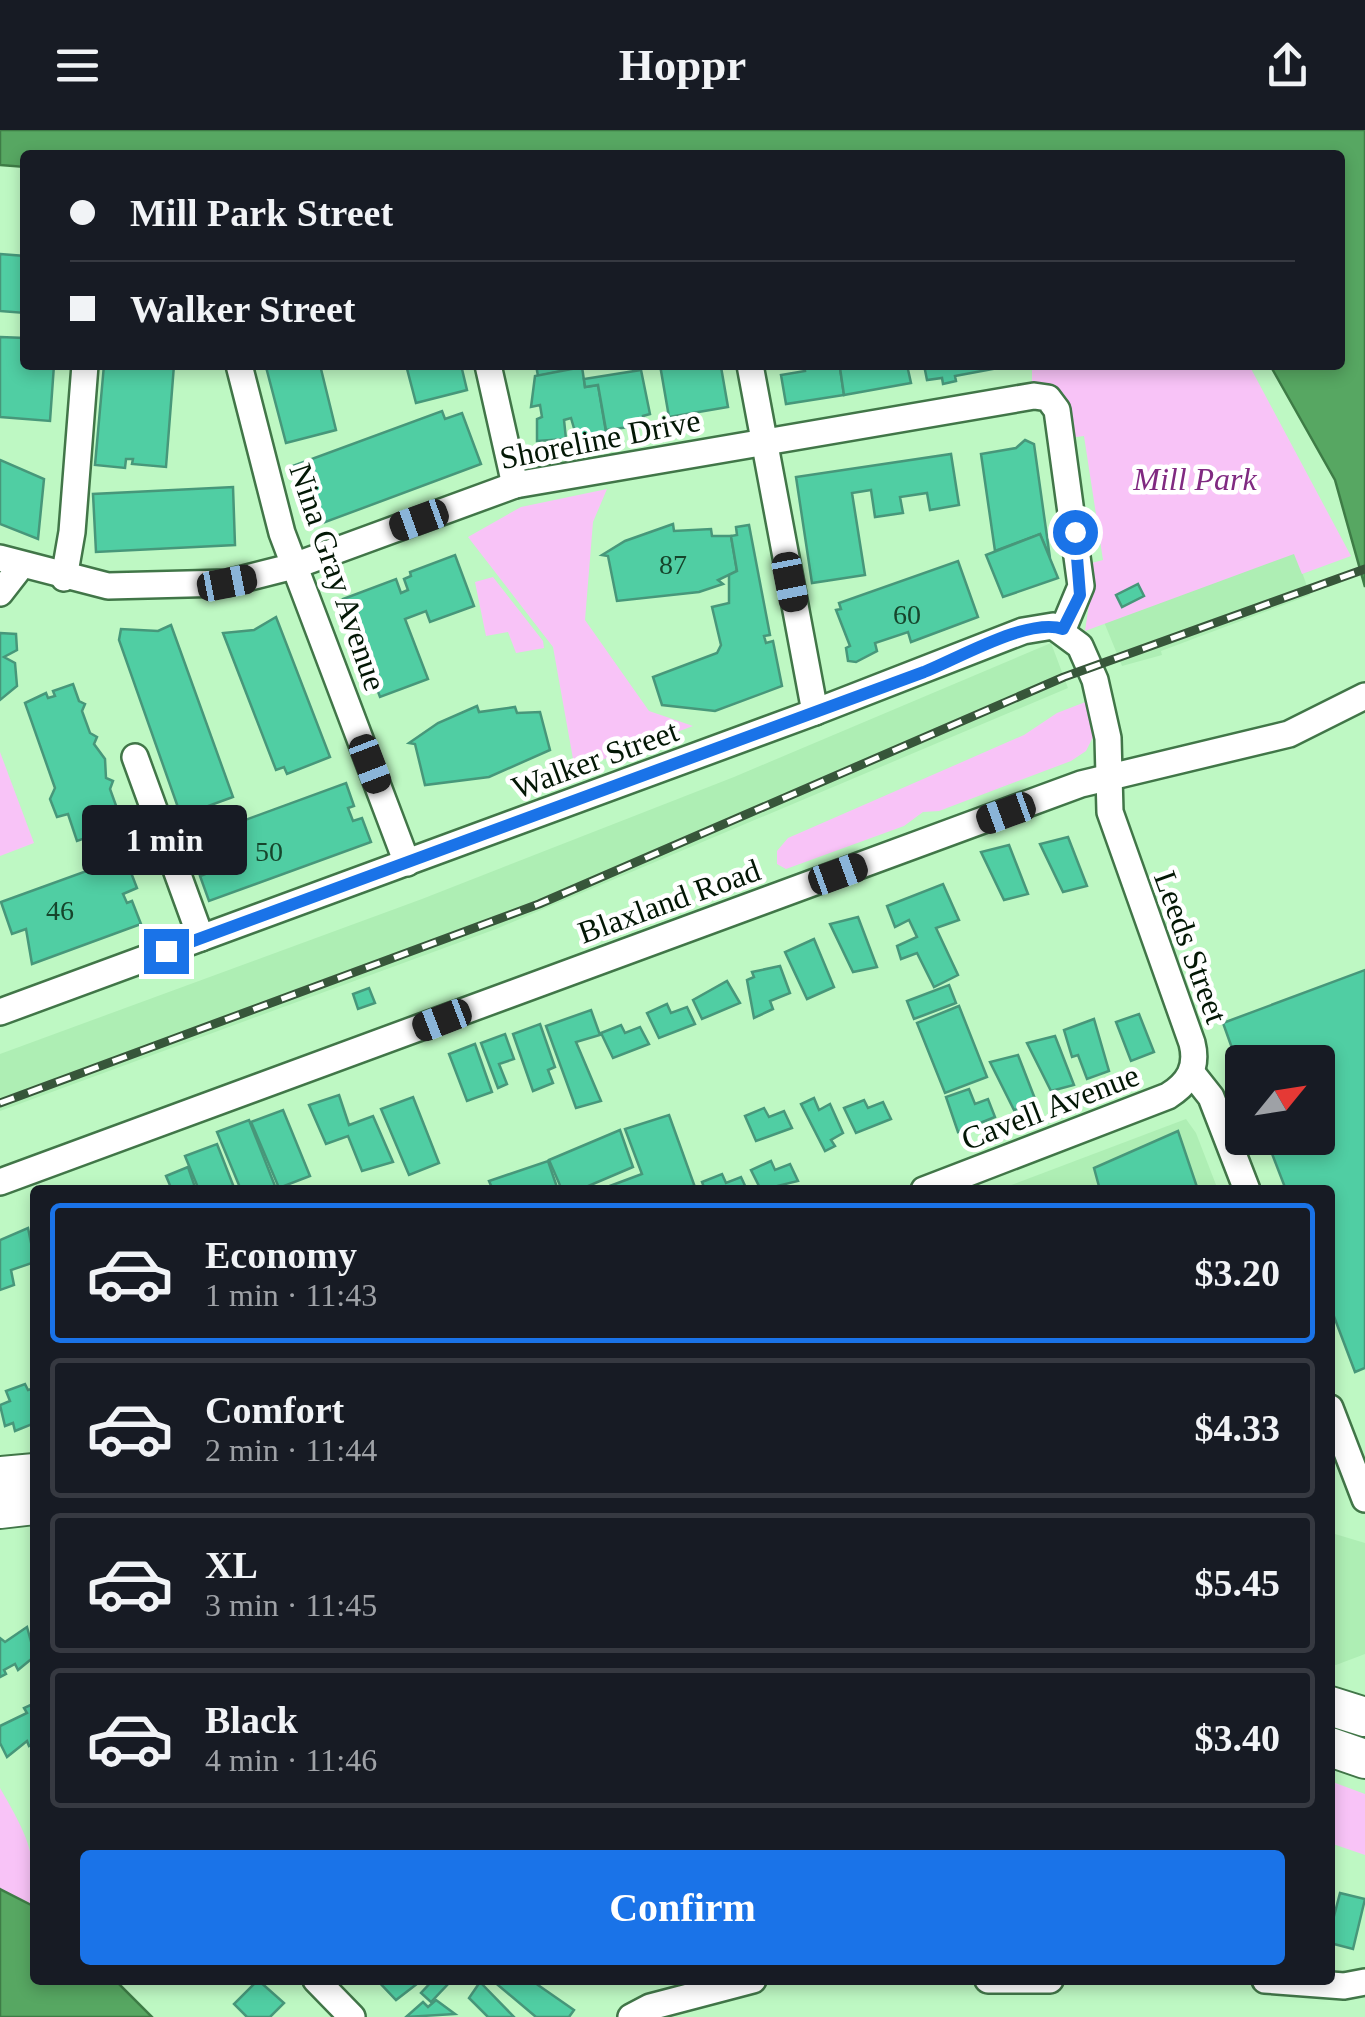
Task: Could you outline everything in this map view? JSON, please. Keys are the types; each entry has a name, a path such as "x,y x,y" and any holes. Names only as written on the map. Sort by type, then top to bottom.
{"highway":[{"path":"0,1476 30,1473"},
{"path":"0,1509 30,1506"},
{"path":"1335,1708 1365,1717"},
{"path":"1335,1749 1365,1759"}],"street":[{"path":"64,578 72,532 85,370"},
{"name":"Nina Gray Avenue","path":"240,370 294,566 407,863"},
{"path":"489,370 516,485"},
{"path":"751,370 815,712"},
{"name":"Shoreline Drive","path":"10,562 108,586 197,586 294,566 516,485 1034,396 1048,398 1057,410 1080,567 1080,595 1063,629"},
{"path":"0,594 10,562"},
{"name":"Walker Street","path":"0,1012 815,712 1023,631 1042,625 1063,629"},
{"path":"1063,629 1080,646 1095,680 1106,720 1109,776"},
{"name":"Blaxland Road","path":"0,1182 1109,776 1289,734 1365,696"},
{"path":"135,757 201,938"},
{"name":"Leeds Street","path":"1109,776 1113,822 1192,1043 1192,1074 1210,1097 1245,1185"},
{"name":"Cavell Avenue","path":"937,1185 1168,1096 1192,1074"},
{"path":"1335,1421 1365,1500"},
{"path":"1331,1985 1365,1982"},
{"path":"321,1985 352,2017"},
{"path":"631,2017 670,1990 712,1985"}],"shaded area":[{"path":"0,130 1365,130 1365,587 1335,480 1273,370 1345,370 1345,150 20,150 20,167 0,165"},
{"path":"1295,552 1310,595 1161,651 1162,655 1122,666 1104,622"},
{"path":"1051,643 1068,688 496,929 0,1111 0,1054 422,899 734,777"},
{"path":"1186,1119 1196,1133 1216,1185 1011,1185"},
{"path":"1335,1534 1365,1543 1365,1654 1336,1665"},
{"path":"0,1889 30,1904 30,1985 120,1985 152,2017 0,2017"}],"green space":[{"name":"Mill Park","path":"1032,370 1252,370 1351,556 1302,574 1294,554 1085,631 1090,598 1088,564 1103,560 1084,436 1069,438 1032,386"},
{"path":"607,489 593,522 585,620 649,711 693,726 575,770 553,647 468,537 521,507"},
{"path":"493,577 543,641 544,648 516,653 508,632 486,636 475,582"},
{"path":"1088,701 1096,731 1086,751 1071,761 939,811 923,812 904,826 786,869 777,864 777,851 788,838 1024,735 1057,713"},
{"path":"0,752 34,843 0,856"},
{"path":"1335,1783 1365,1794 1365,1855 1335,1845"},
{"path":"0,1788 28,1844 30,1904 0,1889"}],"building":[{"path":"0,254 20,256 20,313 0,311"},
{"path":"0,337 20,338 20,370 54,370 50,421 0,417"},
{"path":"104,370 174,370 166,467 132,464 133,459 126,459 125,468 95,465"},
{"path":"267,370 321,370 336,430 286,443"},
{"path":"407,370 462,370 467,390 416,403"},
{"path":"537,370 567,370 538,376"},
{"path":"582,370 585,387 598,385 606,432 578,442 571,418 564,420 566,439 537,441 537,419 542,417 540,405 531,407 535,376"},
{"path":"641,370 650,414 643,416 645,425 606,430 598,385 585,387 584,379"},
{"path":"661,370 722,370 728,407 669,417"},
{"path":"840,370 844,395 786,404 781,375"},
{"path":"840,370 908,370 911,383 844,395"},
{"path":"925,370 987,370 955,376 956,381 943,384 942,378 927,380"},
{"path":"442,411 445,419 462,413 481,464 312,527 290,467"},
{"path":"1025,440 1034,444 1050,558 1040,534 995,551 981,454 1016,448"},
{"path":"951,454 959,505 930,510 927,493 900,497 903,513 875,517 871,490 852,493 865,575 812,583 796,477"},
{"path":"0,460 44,479 38,539 0,524"},
{"path":"233,487 235,545 96,552 93,494"},
{"path":"673,524 674,531 711,529 712,536 731,536 737,571 718,580 723,584 699,592 617,601 608,556 602,555 625,541"},
{"path":"749,525 770,635 764,636 766,643 773,641 782,686 715,711 662,705 653,677 717,653 721,645 712,607 729,603 729,575 737,571 731,536 737,535 736,527"},
{"path":"1040,534 1058,578 1003,597 986,555"},
{"path":"455,555 474,606 430,622 426,611 405,619 428,679 380,697 343,599 396,579 401,593 408,590 404,579 411,576 410,572"},
{"path":"958,561 978,617 911,642 908,632 875,643 877,651 856,662 848,661 846,648 850,646 836,610 841,609 839,603"},
{"path":"1138,584 1144,596 1122,607 1116,595"},
{"path":"276,617 330,757 287,774 284,767 276,770 223,633 254,630"},
{"path":"171,625 233,797 181,816 119,640 121,629 158,631"},
{"path":"0,633 16,634 17,650 4,657 15,663 17,686 0,700"},
{"path":"73,684 79,701 85,704 82,711 90,733 97,737 94,744 105,759 106,778 113,781 110,789 123,825 77,841 68,814 57,817 50,799 55,788 25,703 46,693 48,698 55,696 53,691"},
{"path":"477,706 479,712 515,707 517,713 540,712 550,750 489,777 425,785 415,744 409,743 438,723"},
{"path":"346,783 354,806 348,808 353,821 362,818 371,842 209,901 200,876 208,873 203,860 196,862 188,841"},
{"path":"1068,837 1087,886 1063,892 1040,844"},
{"path":"1009,845 1028,894 1004,900 981,852"},
{"path":"125,857 137,888 123,894 127,903 132,901 141,924 32,964 26,929 12,934 1,902"},
{"path":"943,884 959,920 936,928 958,975 934,987 917,953 901,959 897,946 917,937 909,920 895,927 887,906"},
{"path":"858,917 877,967 853,972 830,924"},
{"path":"814,939 834,987 807,999 785,952"},
{"path":"780,966 790,993 770,1001 773,1009 754,1018 747,980 754,977 752,972"},
{"path":"1365,970 1365,1368 1355,1372 1335,1319 1335,1185 1284,1185 1273,1155 1335,1155 1335,1045 1231,1045 1223,1023"},
{"path":"727,981 740,1003 702,1019 693,1000"},
{"path":"949,985 956,1003 914,1019 907,1001"},
{"path":"369,988 375,1003 358,1009 353,994"},
{"path":"667,1004 671,1013 687,1007 695,1024 659,1038 647,1013"},
{"path":"959,1006 987,1077 945,1093 917,1023"},
{"path":"591,1010 600,1035 576,1042 601,1101 576,1108 546,1026"},
{"path":"1139,1014 1154,1052 1131,1061 1116,1022"},
{"path":"1094,1019 1109,1071 1087,1079 1078,1055 1072,1057 1064,1030"},
{"path":"540,1024 555,1067 548,1070 553,1083 533,1091 513,1034"},
{"path":"621,1025 625,1033 640,1027 649,1044 613,1058 601,1033"},
{"path":"505,1034 514,1059 499,1064 507,1084 498,1088 481,1043"},
{"path":"1055,1036 1074,1085 1051,1091 1027,1043"},
{"path":"475,1044 492,1092 467,1101 449,1054"},
{"path":"1018,1055 1037,1104 1014,1110 990,1062"},
{"path":"969,1089 975,1104 988,1099 995,1117 958,1132 946,1097"},
{"path":"339,1095 349,1125 373,1116 393,1162 362,1171 348,1136 326,1144 309,1105"},
{"path":"413,1097 439,1163 409,1175 381,1109"},
{"path":"814,1098 819,1110 830,1104 843,1133 831,1140 835,1146 825,1151 801,1104"},
{"path":"864,1100 868,1108 883,1102 891,1119 856,1133 844,1108"},
{"path":"764,1108 769,1117 784,1111 792,1128 756,1141 745,1116"},
{"path":"283,1110 310,1176 278,1185 251,1122"},
{"path":"669,1115 694,1185 612,1185 642,1174 625,1129"},
{"path":"249,1120 275,1185 239,1185 217,1132"},
{"path":"620,1130 633,1167 591,1185 560,1185 549,1160"},
{"path":"1178,1131 1196,1185 1099,1185 1094,1168"},
{"path":"217,1144 233,1185 197,1185 185,1156"},
{"path":"548,1161 556,1185 491,1185 489,1181"},
{"path":"771,1161 775,1170 790,1164 798,1181 758,1185 751,1170"},
{"path":"188,1167 194,1185 170,1185 166,1176"},
{"path":"722,1174 726,1183 741,1177 745,1185 703,1185 702,1182"},
{"path":"28,1228 30,1264 11,1270 14,1285 0,1290 0,1240"},
{"path":"25,1384 30,1389 30,1425 15,1431 13,1423 5,1426 0,1405 10,1401 6,1391"},
{"path":"27,1627 30,1660 18,1670 15,1664 4,1670 6,1674 0,1677 0,1638 5,1642"},
{"path":"30,1705 30,1746 27,1741 7,1757 0,1743 0,1726 27,1713 24,1708"},
{"path":"1340,1893 1365,1899 1353,1949 1335,1944 1335,1912"},
{"path":"253,1985 264,1985 284,2003 270,2017 247,2017 234,2004"},
{"path":"382,1985 416,1985 396,2000"},
{"path":"428,1985 447,1985 431,2002 421,1993"},
{"path":"478,1985 483,1985 514,2017 488,2017 469,1998"},
{"path":"498,1985 538,1985 574,2010 569,2017 536,2017"},
{"path":"436,2000 455,2014 406,2017 423,2002 428,2007"}],"railway":[{"path":"0,1103 539,904 1064,677 1365,569"}],"route":[{"path":"166,951 924,672 1023,631 1042,625 1063,629 1080,595 1075,532"}]}
